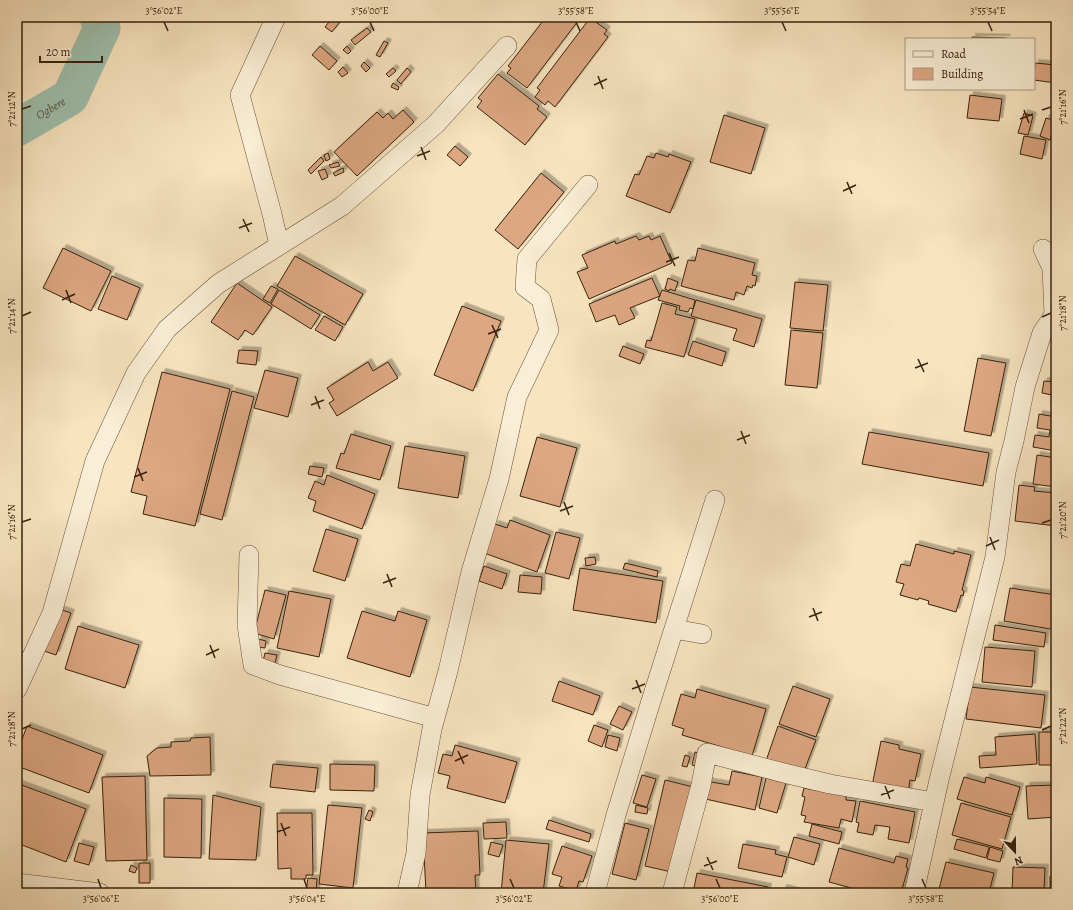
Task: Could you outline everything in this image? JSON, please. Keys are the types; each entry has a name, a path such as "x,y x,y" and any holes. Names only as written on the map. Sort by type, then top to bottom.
{"street":[{"path":"276,17 240,95 279,245"},
{"path":"17,689 52,613 95,461 136,373 167,329 218,284 342,206 436,124 507,46"},
{"path":"407,893 416,853 420,795 435,718 471,572 499,479 516,397 549,330 541,299 525,287 527,258 588,185"},
{"path":"914,893 934,802 995,557 1006,472 1025,386 1042,333 1054,314 1052,268 1043,249"},
{"path":"595,893 616,815 715,500"},
{"path":"249,554 247,625 253,665 280,675 435,718"},
{"path":"674,629 702,634"},
{"path":"672,893 701,785 707,753 830,784 934,802"},
{"path":"17,883 100,893"}],"building":[{"path":"333,17 343,18 332,32 325,27"},
{"path":"546,17 581,17 527,88 507,73 511,68 508,66"},
{"path":"590,18 607,30 604,34 608,37 555,107 548,101 545,105 535,97 540,90 537,88"},
{"path":"367,28 371,32 355,45 351,40"},
{"path":"972,37 1007,38 972,38"},
{"path":"384,41 388,43 380,57 376,55"},
{"path":"320,46 337,61 329,70 312,55"},
{"path":"347,46 351,51 348,54 343,50"},
{"path":"364,62 370,68 366,72 361,66"},
{"path":"1035,63 1056,65 1056,83 1035,80"},
{"path":"343,67 348,73 342,77 338,72"},
{"path":"393,68 396,71 389,77 386,74"},
{"path":"407,68 411,72 401,84 397,80"},
{"path":"498,74 539,106 537,109 547,117 525,145 477,107 482,101 478,98"},
{"path":"393,83 399,87 398,90 391,87"},
{"path":"970,95 1002,99 999,121 967,118"},
{"path":"403,110 414,122 357,176 334,152 377,112 383,118 388,113 393,119"},
{"path":"1024,113 1033,116 1028,135 1018,133"},
{"path":"724,115 765,128 751,174 710,162"},
{"path":"1046,118 1056,121 1050,140 1040,136"},
{"path":"1024,136 1046,140 1042,159 1020,154"},
{"path":"455,146 468,157 460,166 447,155"},
{"path":"328,153 330,159 326,161 324,155"},
{"path":"656,153 668,157 669,154 691,162 670,213 626,196 635,174 639,175 647,156 654,158"},
{"path":"321,157 324,161 311,174 308,170"},
{"path":"338,162 340,166 331,168 329,165"},
{"path":"343,168 344,172 335,176 333,173"},
{"path":"325,169 328,177 322,180 318,171"},
{"path":"541,173 564,192 518,249 495,230"},
{"path":"636,236 639,240 649,236 651,240 660,236 672,263 589,299 577,272 588,268 582,255 615,241 616,244"},
{"path":"63,248 111,271 91,311 43,288"},
{"path":"698,248 755,263 752,275 757,276 755,286 753,285 752,288 747,286 744,295 736,292 734,300 681,286 688,260 695,261"},
{"path":"295,256 363,294 345,325 277,286"},
{"path":"112,276 140,288 127,320 98,309"},
{"path":"652,278 660,296 630,308 635,318 619,325 615,315 596,322 589,304"},
{"path":"668,278 678,282 675,291 665,289"},
{"path":"795,282 828,285 823,331 790,328"},
{"path":"237,283 272,307 253,335 245,330 238,340 211,322"},
{"path":"271,286 278,289 270,303 263,299"},
{"path":"279,290 320,315 311,329 271,304"},
{"path":"662,290 695,300 693,309 690,308 688,312 679,310 680,306 658,300"},
{"path":"696,300 762,319 754,347 733,340 737,329 691,316"},
{"path":"662,303 677,307 675,314 695,319 684,357 645,347 647,340 651,341"},
{"path":"462,306 501,321 473,391 434,375"},
{"path":"324,316 343,327 335,341 315,330"},
{"path":"791,330 823,333 817,388 785,385"},
{"path":"693,341 726,352 722,366 688,355"},
{"path":"623,346 644,354 640,364 619,356"},
{"path":"239,350 258,351 256,365 237,363"},
{"path":"978,358 1006,363 991,436 964,431"},
{"path":"368,362 373,371 388,362 398,378 337,416 329,403 334,400 327,388"},
{"path":"265,370 298,378 288,417 254,408"},
{"path":"162,372 230,389 195,526 143,514 147,496 131,492"},
{"path":"1055,380 1056,412 1054,412 1055,402 1051,401 1052,395 1042,393 1044,381 1055,382"},
{"path":"232,391 254,397 222,520 200,514"},
{"path":"1039,414 1056,417 1056,451 1033,447 1035,435 1049,437 1050,430 1037,428"},
{"path":"869,432 989,453 983,486 862,464"},
{"path":"351,434 391,446 380,480 336,468 341,453 344,454"},
{"path":"537,437 577,448 560,507 520,496"},
{"path":"405,446 465,456 458,498 398,488"},
{"path":"1037,455 1056,458 1056,487 1033,484"},
{"path":"310,466 324,468 322,477 308,474"},
{"path":"327,475 375,494 362,529 313,511 316,501 308,498 315,481 324,485"},
{"path":"1019,485 1035,487 1034,491 1056,493 1056,526 1015,521"},
{"path":"510,520 550,535 537,572 484,553 495,524 507,528"},
{"path":"326,529 358,539 345,581 313,571"},
{"path":"556,532 580,538 569,579 545,573"},
{"path":"916,544 954,554 954,551 971,555 962,590 964,591 963,596 961,595 956,612 928,604 929,601 919,598 918,600 900,595 904,584 896,582 901,564 910,566"},
{"path":"595,557 596,564 586,566 585,558"},
{"path":"625,563 658,571 657,577 623,569"},
{"path":"484,566 507,574 502,589 479,581"},
{"path":"580,568 663,581 656,623 573,610"},
{"path":"520,575 542,577 541,594 518,592"},
{"path":"1010,588 1056,595 1056,630 1004,621"},
{"path":"265,590 286,595 274,639 254,633"},
{"path":"289,591 331,599 319,657 277,648"},
{"path":"59,609 71,613 56,655 44,651"},
{"path":"362,611 395,621 398,611 427,620 410,677 347,658"},
{"path":"995,625 1046,633 1044,647 993,640"},
{"path":"78,626 139,645 125,688 65,669"},
{"path":"258,639 266,641 265,648 257,647"},
{"path":"985,647 1035,651 1032,687 982,682"},
{"path":"265,653 277,655 274,667 262,665"},
{"path":"559,681 600,696 593,715 552,701"},
{"path":"1055,683 1056,721 1053,721"},
{"path":"793,686 830,699 816,737 779,724"},
{"path":"970,687 1045,695 1041,728 966,719"},
{"path":"697,689 766,709 752,756 682,735 684,729 672,725 681,694 695,698"},
{"path":"619,706 632,712 623,730 610,724"},
{"path":"594,725 608,730 602,747 588,741"},
{"path":"27,726 103,755 89,793 17,766 17,753"},
{"path":"778,726 816,740 803,774 766,761"},
{"path":"1039,732 1054,732 1054,765 1039,765"},
{"path":"1035,734 1037,764 980,768 979,756 996,755 995,737"},
{"path":"608,735 620,738 617,751 605,747"},
{"path":"1054,735 1056,735 1055,766"},
{"path":"210,737 211,775 150,776 147,756 157,748 171,747 171,742 190,741 191,738"},
{"path":"881,741 899,745 899,749 921,754 915,781 910,780 908,793 872,786"},
{"path":"455,745 517,762 505,803 447,788 450,776 438,773 443,754 452,756"},
{"path":"695,752 703,754 700,767 692,765"},
{"path":"685,755 690,757 687,767 682,766"},
{"path":"273,764 318,768 315,792 270,787"},
{"path":"330,764 375,765 374,791 330,790"},
{"path":"732,771 762,777 755,810 701,798 705,781 729,785"},
{"path":"642,775 656,779 647,807 633,803"},
{"path":"145,776 147,860 106,861 102,777"},
{"path":"964,777 985,783 986,777 1020,787 1012,815 957,799"},
{"path":"766,778 786,783 777,813 759,808"},
{"path":"665,780 697,788 676,873 645,866"},
{"path":"19,784 86,809 66,862 17,843 17,789"},
{"path":"1056,785 1056,817 1028,819 1026,786"},
{"path":"804,788 846,796 846,800 856,801 852,822 841,819 839,828 804,822 806,816 801,815 805,797 802,796"},
{"path":"213,795 261,807 256,860 209,859"},
{"path":"164,798 202,799 201,858 164,857"},
{"path":"860,801 915,812 909,843 888,839 890,827 875,825 873,835 857,832 859,823 856,822"},
{"path":"961,803 1011,817 1002,849 952,835"},
{"path":"328,805 362,808 353,888 319,884"},
{"path":"636,805 648,808 647,814 635,812"},
{"path":"369,810 373,812 370,821 365,819"},
{"path":"277,813 312,813 313,875 306,875 306,879 291,879 291,868 278,869"},
{"path":"549,820 591,834 589,842 546,829"},
{"path":"506,822 507,838 484,839 483,823"},
{"path":"625,823 649,829 636,880 612,874"},
{"path":"812,824 842,832 839,844 809,836"},
{"path":"478,831 480,875 475,875 476,893 426,893 423,833"},
{"path":"794,837 820,844 814,865 788,857"},
{"path":"957,839 989,847 986,858 954,849"},
{"path":"506,840 549,844 543,893 501,893"},
{"path":"491,842 503,845 499,857 488,854"},
{"path":"79,843 94,847 89,865 74,861"},
{"path":"743,844 776,850 775,854 787,857 782,877 738,868"},
{"path":"562,846 592,856 583,882 579,881 576,891 559,886 562,877 552,874"},
{"path":"990,847 1003,851 1000,862 987,859"},
{"path":"839,848 894,863 896,856 908,859 906,867 908,868 901,893 870,893 829,882"},
{"path":"946,862 994,873 989,893 938,893"},
{"path":"139,863 150,863 150,883 139,883"},
{"path":"131,865 137,868 135,873 129,871"},
{"path":"1013,867 1045,868 1044,890 1034,889 1034,893 1012,893"},
{"path":"697,873 768,887 767,893 693,893"},
{"path":"1050,876 1056,876 1056,893 1050,893"},
{"path":"308,878 317,879 316,892 306,891"},
{"path":"783,888 803,893 782,893"}],"waterway":[{"name":"Ogbere","path":"17,128 70,97 102,28 98,17"}]}
